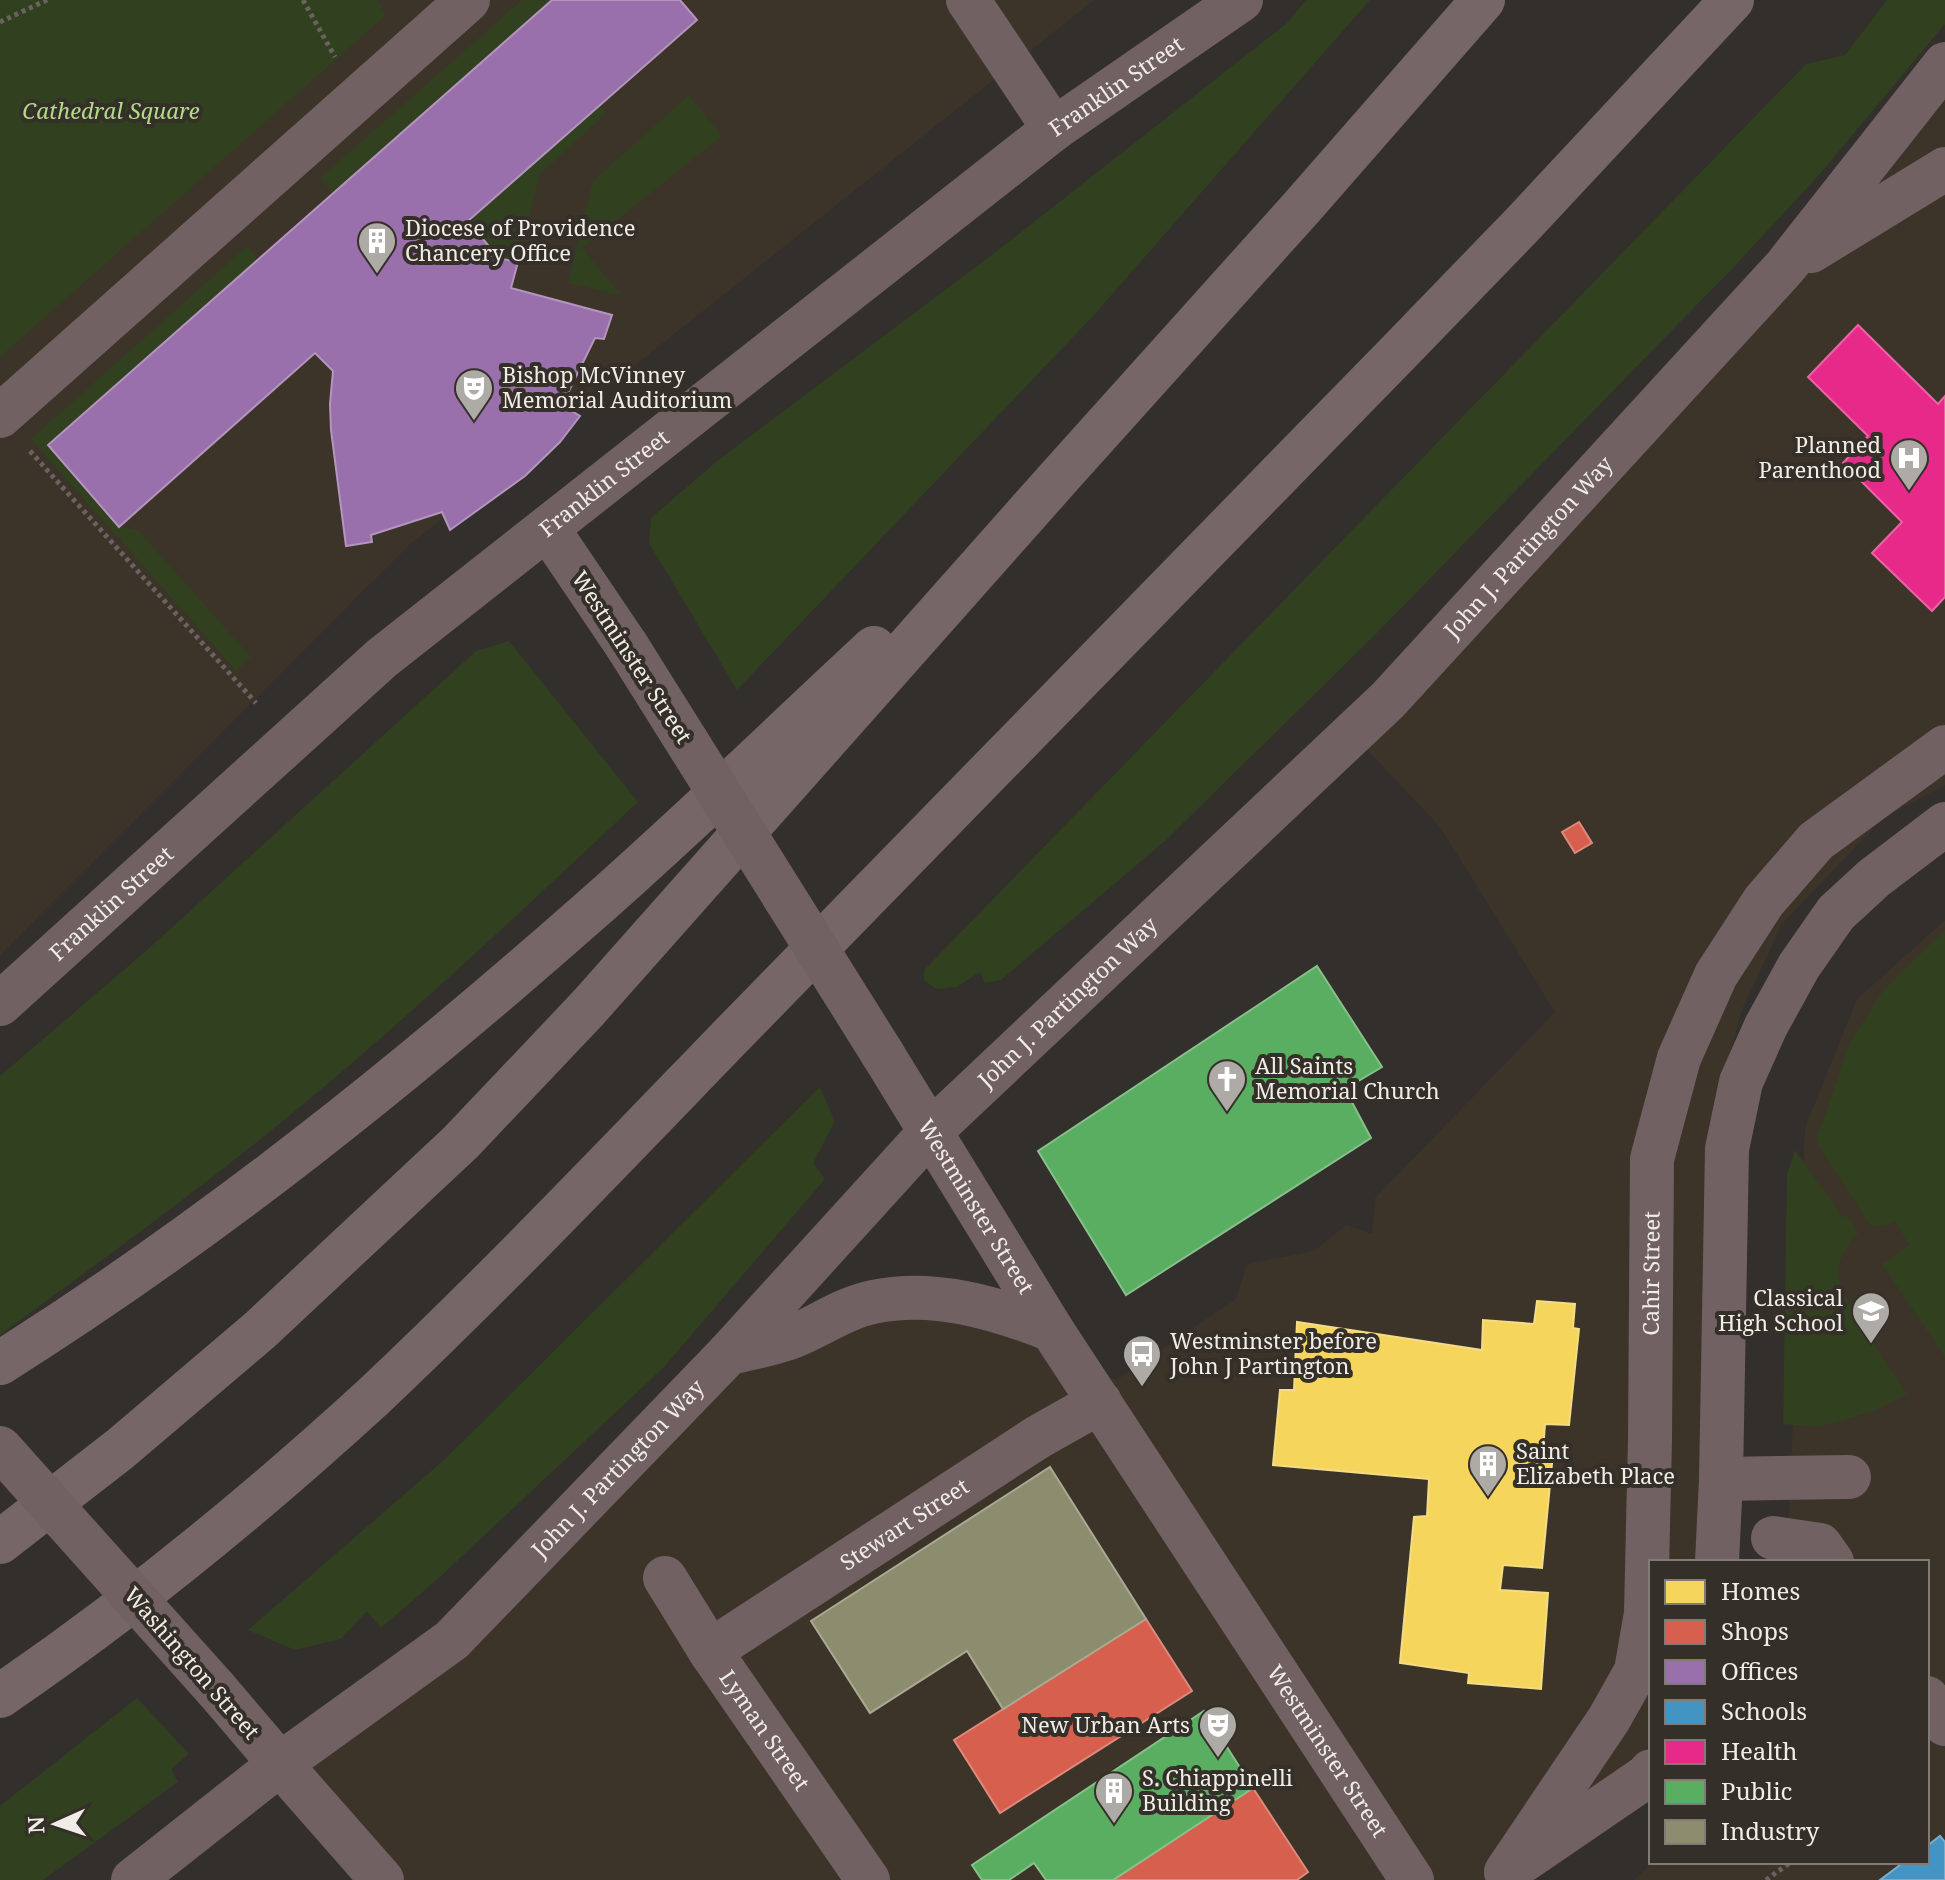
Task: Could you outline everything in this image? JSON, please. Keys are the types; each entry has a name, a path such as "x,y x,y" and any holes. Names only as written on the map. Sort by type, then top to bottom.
{"highway":[{"path":"0,1542 120,1449 260,1330 461,1142 588,1008 1483,0"},
{"path":"0,1696 166,1576 376,1394 640,1130 1432,317 1732,0"},
{"path":"0,1363 241,1197 406,1069 592,909 1061,475"}],"main road":[{"path":"13,432 468,0"},
{"path":"968,0 1054,129"},
{"name":"Franklin Street","path":"0,1004 382,658 1054,129 1241,0"},
{"name":"John J. Partington Way","path":"133,1880 280,1764 452,1640 729,1353 931,1131 1388,700 1785,267 1945,64"},
{"path":"1785,267 1945,169"},
{"name":"Westminster Street","path":"548,529 627,646 1052,1330 1412,1880"},
{"name":"Cahir Street","path":"1502,1876 1609,1719 1636,1671 1646,1613 1652,1159 1679,1058 1716,975 1764,901 1816,841 1945,747"},
{"path":"1717,1560 1727,1149 1741,1082 1766,1026 1799,966 1836,913 1874,878 1945,824"},
{"path":"729,1353 795,1336 831,1316 873,1302 910,1299 970,1303 1012,1314 1052,1330"},
{"name":"Stewart Street","path":"710,1651 1038,1437 1100,1402"},
{"name":"Washington Street","path":"0,1448 382,1880"},
{"path":"1721,1479 1849,1477"},
{"path":"1773,1538 1820,1545 1831,1560"},
{"name":"Lyman Street","path":"665,1578 710,1651 868,1880"},
{"path":"1929,1701 1945,1724"},
{"name":"Cahir Street","path":"1502,1876 1649,1773"}],"path":[{"path":"0,22 47,0"},
{"path":"303,0 342,70"},
{"path":"13,432 256,703"},
{"path":"1766,1880 1788,1864"}],"shaded area":[{"path":"0,0 1094,0 409,545 0,955"},
{"path":"1945,96 1945,785 1883,818 1782,924 1742,1010 1720,1090 1696,1560 1649,1560 1649,1744 1628,1777 1580,1833 1533,1880 390,1880 289,1763 726,1345 949,1302 1116,1380 1236,1299 1247,1264 1314,1251 1346,1225 1372,1234 1375,1198 1555,1012 1440,827 1356,738"},
{"name":"Classical High School","path":"1945,920 1945,1880 1634,1880 1651,1864 1929,1864 1929,1560 1787,1560 1805,1127 1857,999"}],"green space":[{"name":"Cathedral Square","path":"0,0 377,0 386,15 0,357"},
{"path":"522,0 552,0 334,194 320,178"},
{"path":"1306,0 1370,0 1094,315 737,690 649,543 651,518 717,461 997,251 1287,23"},
{"path":"1887,0 1945,0 1945,24 1819,175 1729,272 1374,636 1165,841 1001,980 985,983 980,972 957,987 936,989 924,980 924,970 1806,64 1845,55"},
{"path":"689,95 722,136 582,248 621,295 568,283 593,181"},
{"path":"600,105 606,114 540,174 518,262 488,256 488,245 468,221"},
{"path":"247,246 257,259 48,446 119,527 138,530 251,657 236,671 31,439"},
{"path":"509,641 638,802 426,998 295,1111 186,1197 0,1335 0,1076 147,950 476,651"},
{"path":"1945,930 1945,1357 1882,1264 1909,1245 1895,1221 1884,1226 1870,1225 1816,1141 1849,1044 1884,989"},
{"path":"820,1087 835,1121 813,1163 825,1179 664,1367 441,1576 381,1628 367,1611 341,1639 295,1650 248,1630 445,1459"},
{"path":"1795,1150 1841,1215 1850,1218 1858,1234 1842,1255 1838,1271 1840,1281 1855,1313 1907,1394 1871,1412 1818,1427 1783,1424 1787,1174"},
{"path":"137,1698 189,1754 171,1769 178,1782 43,1880 0,1880 0,1806"}],"building: Homes":[{"name":"Saint Elizabeth Place","path":"1537,1301 1575,1304 1573,1328 1579,1329 1569,1425 1545,1424 1543,1451 1553,1453 1542,1568 1503,1565 1500,1590 1548,1593 1541,1689 1468,1683 1469,1673 1400,1663 1414,1517 1427,1516 1429,1479 1273,1465 1280,1390 1294,1390 1297,1322 1482,1350 1483,1320 1534,1324"}],"building: Shops":[{"path":"1579,822 1592,843 1575,853 1562,832"},
{"path":"1146,1619 1192,1691 1000,1813 954,1740"},
{"path":"1253,1788 1308,1872 1297,1880 1113,1880"}],"building: Offices":[{"name":"Diocese of Providence Chancery Office","path":"552,0 680,0 697,20 468,221 488,245 488,256 518,262 511,288 612,315 604,339 595,338 562,405 580,416 560,442 525,476 450,530 442,512 371,535 372,542 346,546 331,430 333,371 315,353 119,527 48,445"}],"building: Schools":[{"path":"1940,1836 1945,1842 1945,1880 1880,1880 1901,1864 1929,1864 1929,1844"}],"building: Health":[{"name":"Planned Parenthood","path":"1858,325 1938,404 1945,396 1945,597 1932,611 1872,553 1902,522 1843,463 1868,436 1808,377"}],"building: Public":[{"name":"All Saints Memorial Church","path":"1317,966 1382,1067 1345,1089 1371,1138 1126,1295 1038,1151"},
{"name":"S. Chiappinelli Building","path":"1204,1711 1253,1788 1113,1880 1046,1880 1034,1863 1009,1880 982,1880 972,1865"}],"building: Industry":[{"path":"1050,1467 1146,1619 1003,1709 967,1651 870,1713 811,1621"}],"place":[{"name":"Diocese of Providence Chancery Office","path":"377,275"},
{"name":"Bishop McVinney Memorial Auditorium","path":"474,422"},
{"name":"Planned Parenthood","path":"1909,492"},
{"name":"All Saints Memorial Church","path":"1227,1113"},
{"name":"Classical High School","path":"1871,1345"},
{"name":"Westminster before John J Partington","path":"1142,1388"},
{"name":"Saint Elizabeth Place","path":"1488,1498"},
{"name":"New Urban Arts","path":"1218,1759"},
{"name":"S. Chiappinelli Building","path":"1114,1825"}]}
